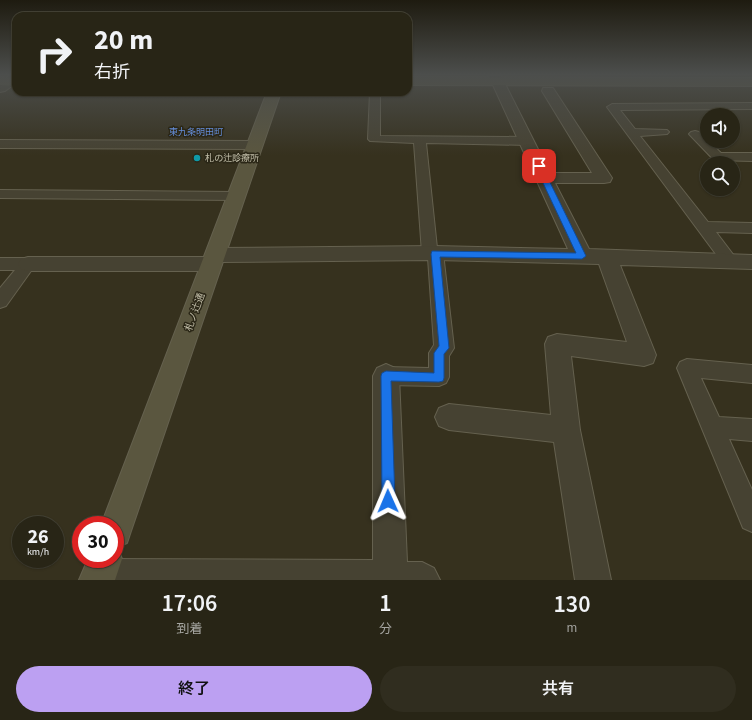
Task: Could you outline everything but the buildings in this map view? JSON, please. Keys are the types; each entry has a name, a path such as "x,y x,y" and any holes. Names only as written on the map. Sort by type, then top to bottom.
{"street":[{"name":"札ノ辻通","path":"120,516 271,101"},
{"path":"507,101 544,178 594,256 644,355 557,344 566,430 593,580"},
{"path":"544,178 604,178 554,101"},
{"path":"28,264 433,254 594,256 752,262"},
{"path":"100,572 391,579 386,376"},
{"path":"449,418 566,430"}],"lane":[{"path":"375,101 374,140 527,141"},
{"path":"730,261 612,107 752,106"},
{"path":"632,133 663,132"},
{"path":"695,134 718,157 752,157"},
{"path":"386,376 439,378 439,353 444,348 420,140"},
{"path":"0,144 255,144"},
{"path":"0,194 236,196"},
{"path":"704,227 752,228"},
{"path":"0,264 28,264"},
{"path":"0,301 28,264"},
{"path":"752,374 687,368 752,518"},
{"path":"712,427 752,430"}],"place":[{"name":"札の辻診療所","path":"197,158"}],"district":[{"name":"東九条明田町","path":"196,132"}],"route":[{"path":"388,501 386,376 439,378 439,353 444,348 435,254 582,256 539,166"}]}
